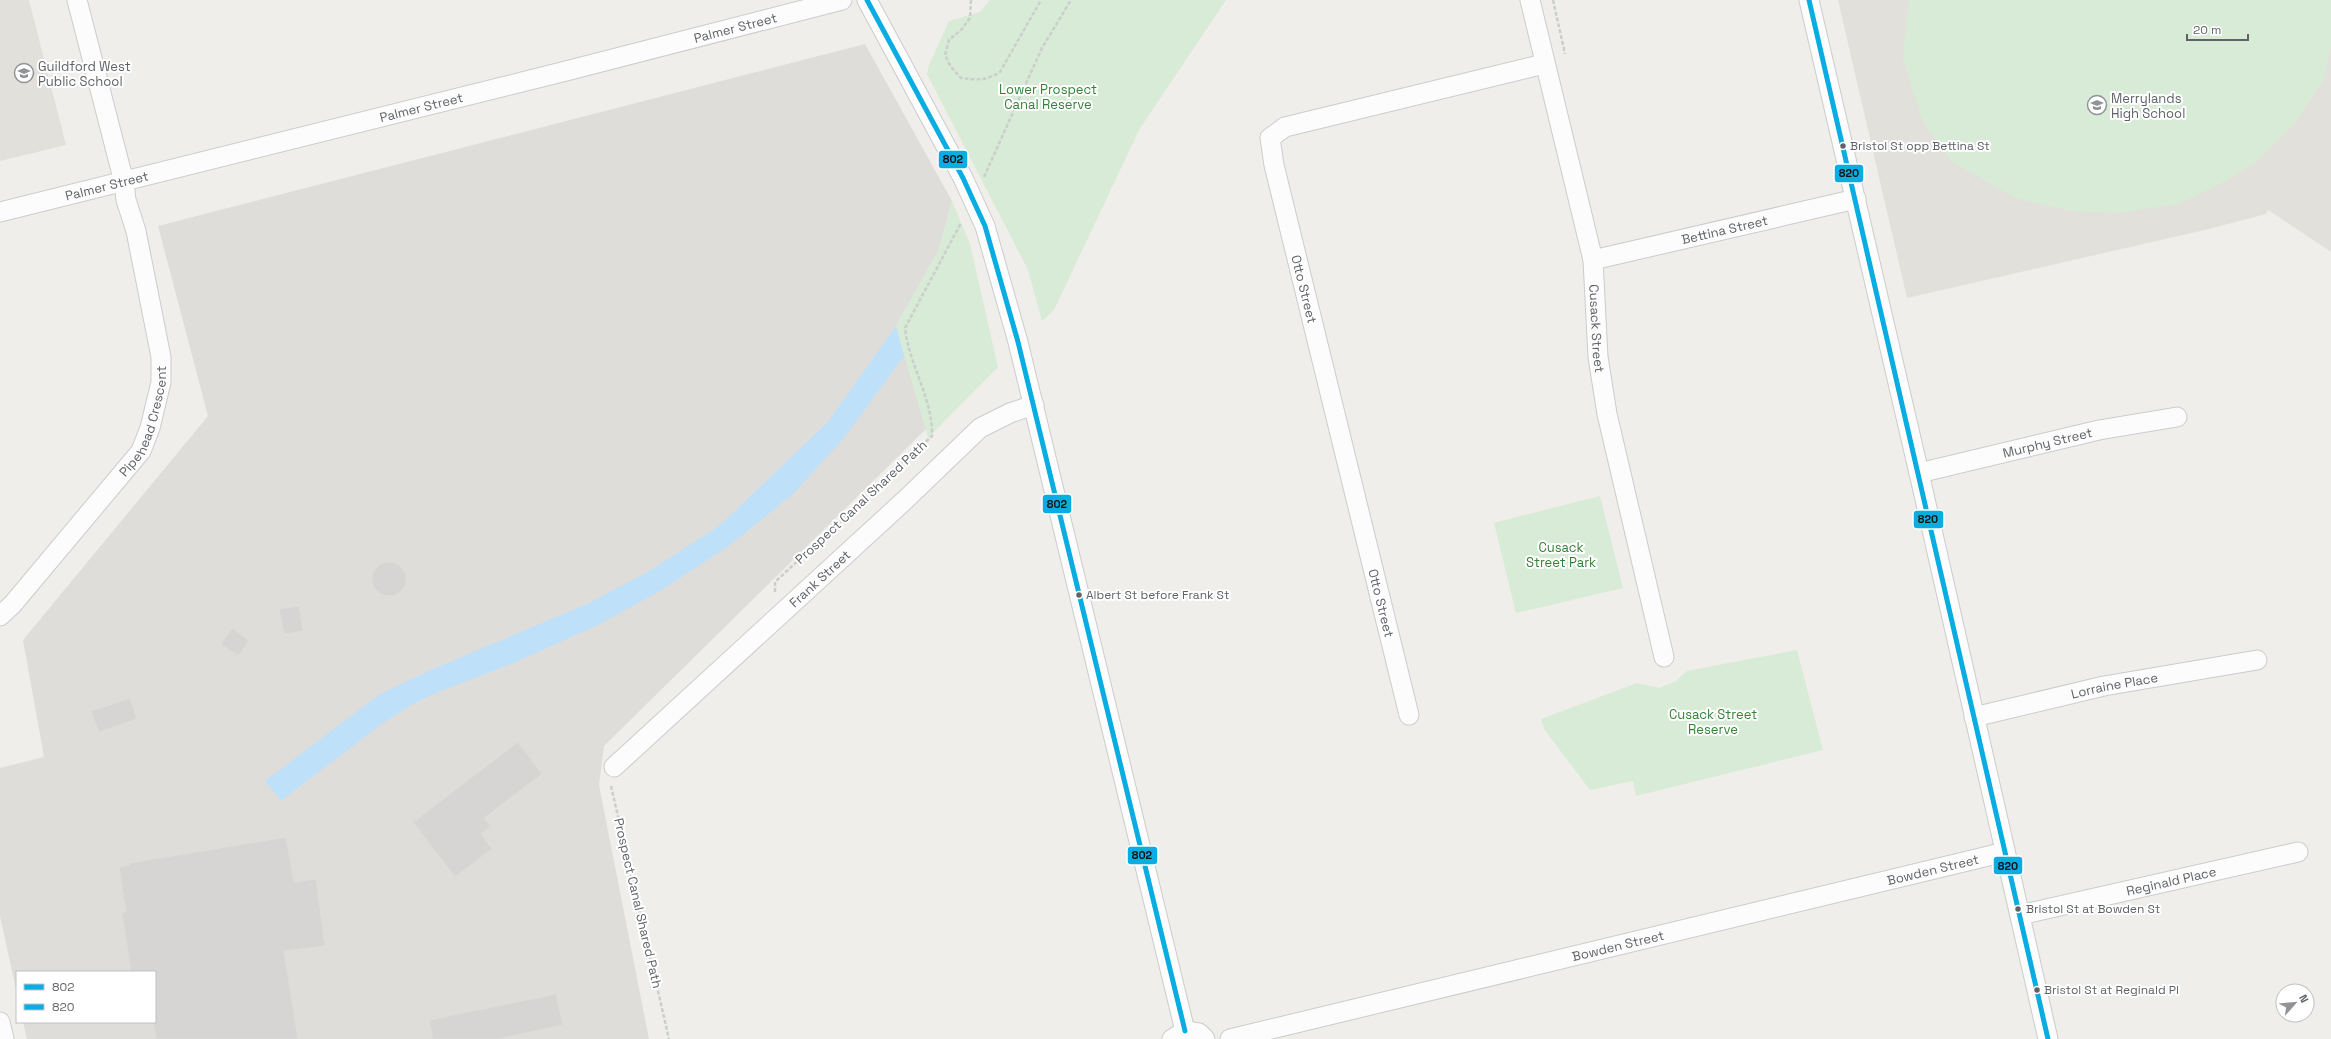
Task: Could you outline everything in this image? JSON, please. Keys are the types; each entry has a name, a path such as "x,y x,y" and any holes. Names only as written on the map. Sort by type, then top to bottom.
{"street":[{"name":"Pipehead Crescent","path":"0,616 18,599 137,456 150,428 161,382 161,357 136,231 126,200 124,182 77,0"},
{"name":"Palmer Street","path":"0,212 842,0"},
{"path":"868,0 963,178 985,226 1006,295 1034,405 1179,1035 1199,1033 1205,1039"},
{"name":"Cusack Street","path":"1530,0 1544,64 1593,260 1598,357 1607,414 1664,657"},
{"path":"1808,0 1856,199 2048,1039"},
{"name":"Otto Street","path":"1409,715 1274,165 1270,138 1285,127 1544,64"},
{"name":"Bettina Street","path":"1593,260 1856,199"},
{"name":"Frank Street","path":"614,768 980,428 1010,413 1034,405"},
{"name":"Murphy Street","path":"1919,473 2100,430 2177,417"},
{"name":"Lorraine Place","path":"1974,718 2104,686 2257,660"},
{"name":"Bowden Street","path":"1230,1039 2005,852"},
{"name":"Reginald Place","path":"2020,915 2298,852"},
{"path":"0,1022 4,1039"}],"path":[{"path":"971,0 970,18 961,30 949,40 945,55 951,67 961,78 977,80 989,79 1000,72 1041,0"},
{"path":"985,176 1042,48 1071,0"},
{"name":"Prospect Canal Shared Path","path":"774,621 775,582 932,436 932,420 907,345 905,328 960,226"},
{"name":"Prospect Canal Shared Path","path":"614,768 609,778 669,1039"}],"shaded area":[{"name":"Guildford West Public School","path":"0,0 29,0 66,145 0,161"},
{"name":"Merrylands High School","path":"1838,0 2331,0 2331,252 2268,210 2266,214 2209,229 1907,298"},
{"path":"865,44 952,201 939,250 896,326 926,429 604,746 599,785 649,1039 27,1039 23,1023 156,1023 156,971 16,971 16,989 0,916 0,768 44,757 23,640 208,416 158,226"}],"green space":[{"name":"Lower Prospect Canal Reserve","path":"990,0 1226,0 1139,130 1054,310 1042,321 1028,270 927,74 929,65 949,21 980,12"},
{"name":"Merrylands High School","path":"1909,0 2331,0 2331,46 2324,79 2295,123 2254,164 2220,184 2179,204 2119,213 2071,211 2015,198 1951,161 1922,120 1903,58"},
{"path":"952,201 970,244 998,367 928,438 896,326 939,250"},
{"name":"Cusack Street Park","path":"1600,496 1623,588 1516,613 1494,523"},
{"name":"Cusack Street Reserve","path":"1797,650 1823,750 1636,796 1633,781 1590,790 1544,729 1541,719 1637,683 1659,688 1676,681 1687,671"}],"water":[{"path":"896,326 904,356 844,438 794,493 733,543 662,590 598,625 509,665 438,692 411,705 379,726 281,801 265,781 380,694 431,670 589,603 651,570 719,526 827,423"}],"building":[{"path":"389,562 401,567 406,579 401,591 389,596 377,591 372,579 377,567"},
{"path":"299,606 303,631 284,634 279,609"},
{"path":"232,628 249,641 238,656 221,644"},
{"path":"130,698 137,719 99,732 91,711"},
{"path":"518,742 542,774 484,818 491,826 481,834 492,849 455,877 413,822"},
{"path":"286,837 294,882 316,879 325,946 284,951 298,1039 156,1039 153,1023 156,1023 156,971 131,971 122,913 126,912 119,867 129,865 129,863"},
{"path":"556,994 563,1025 498,1039 433,1039 429,1020"}],"transit line":[{"name":"802","path":"867,0 963,178 985,226 1018,342 1185,1031"},
{"name":"820","path":"1809,0 2048,1039"}],"place":[{"name":"Guildford West Public School","path":"24,73"},
{"name":"Merrylands High School","path":"2097,105"},
{"name":"Bristol St opp Bettina St","path":"1843,146"},
{"name":"Albert St before Frank St","path":"1079,595"},
{"name":"Bristol St at Bowden St","path":"2018,909"},
{"name":"Bristol St at Reginald Pl","path":"2037,990"}]}
